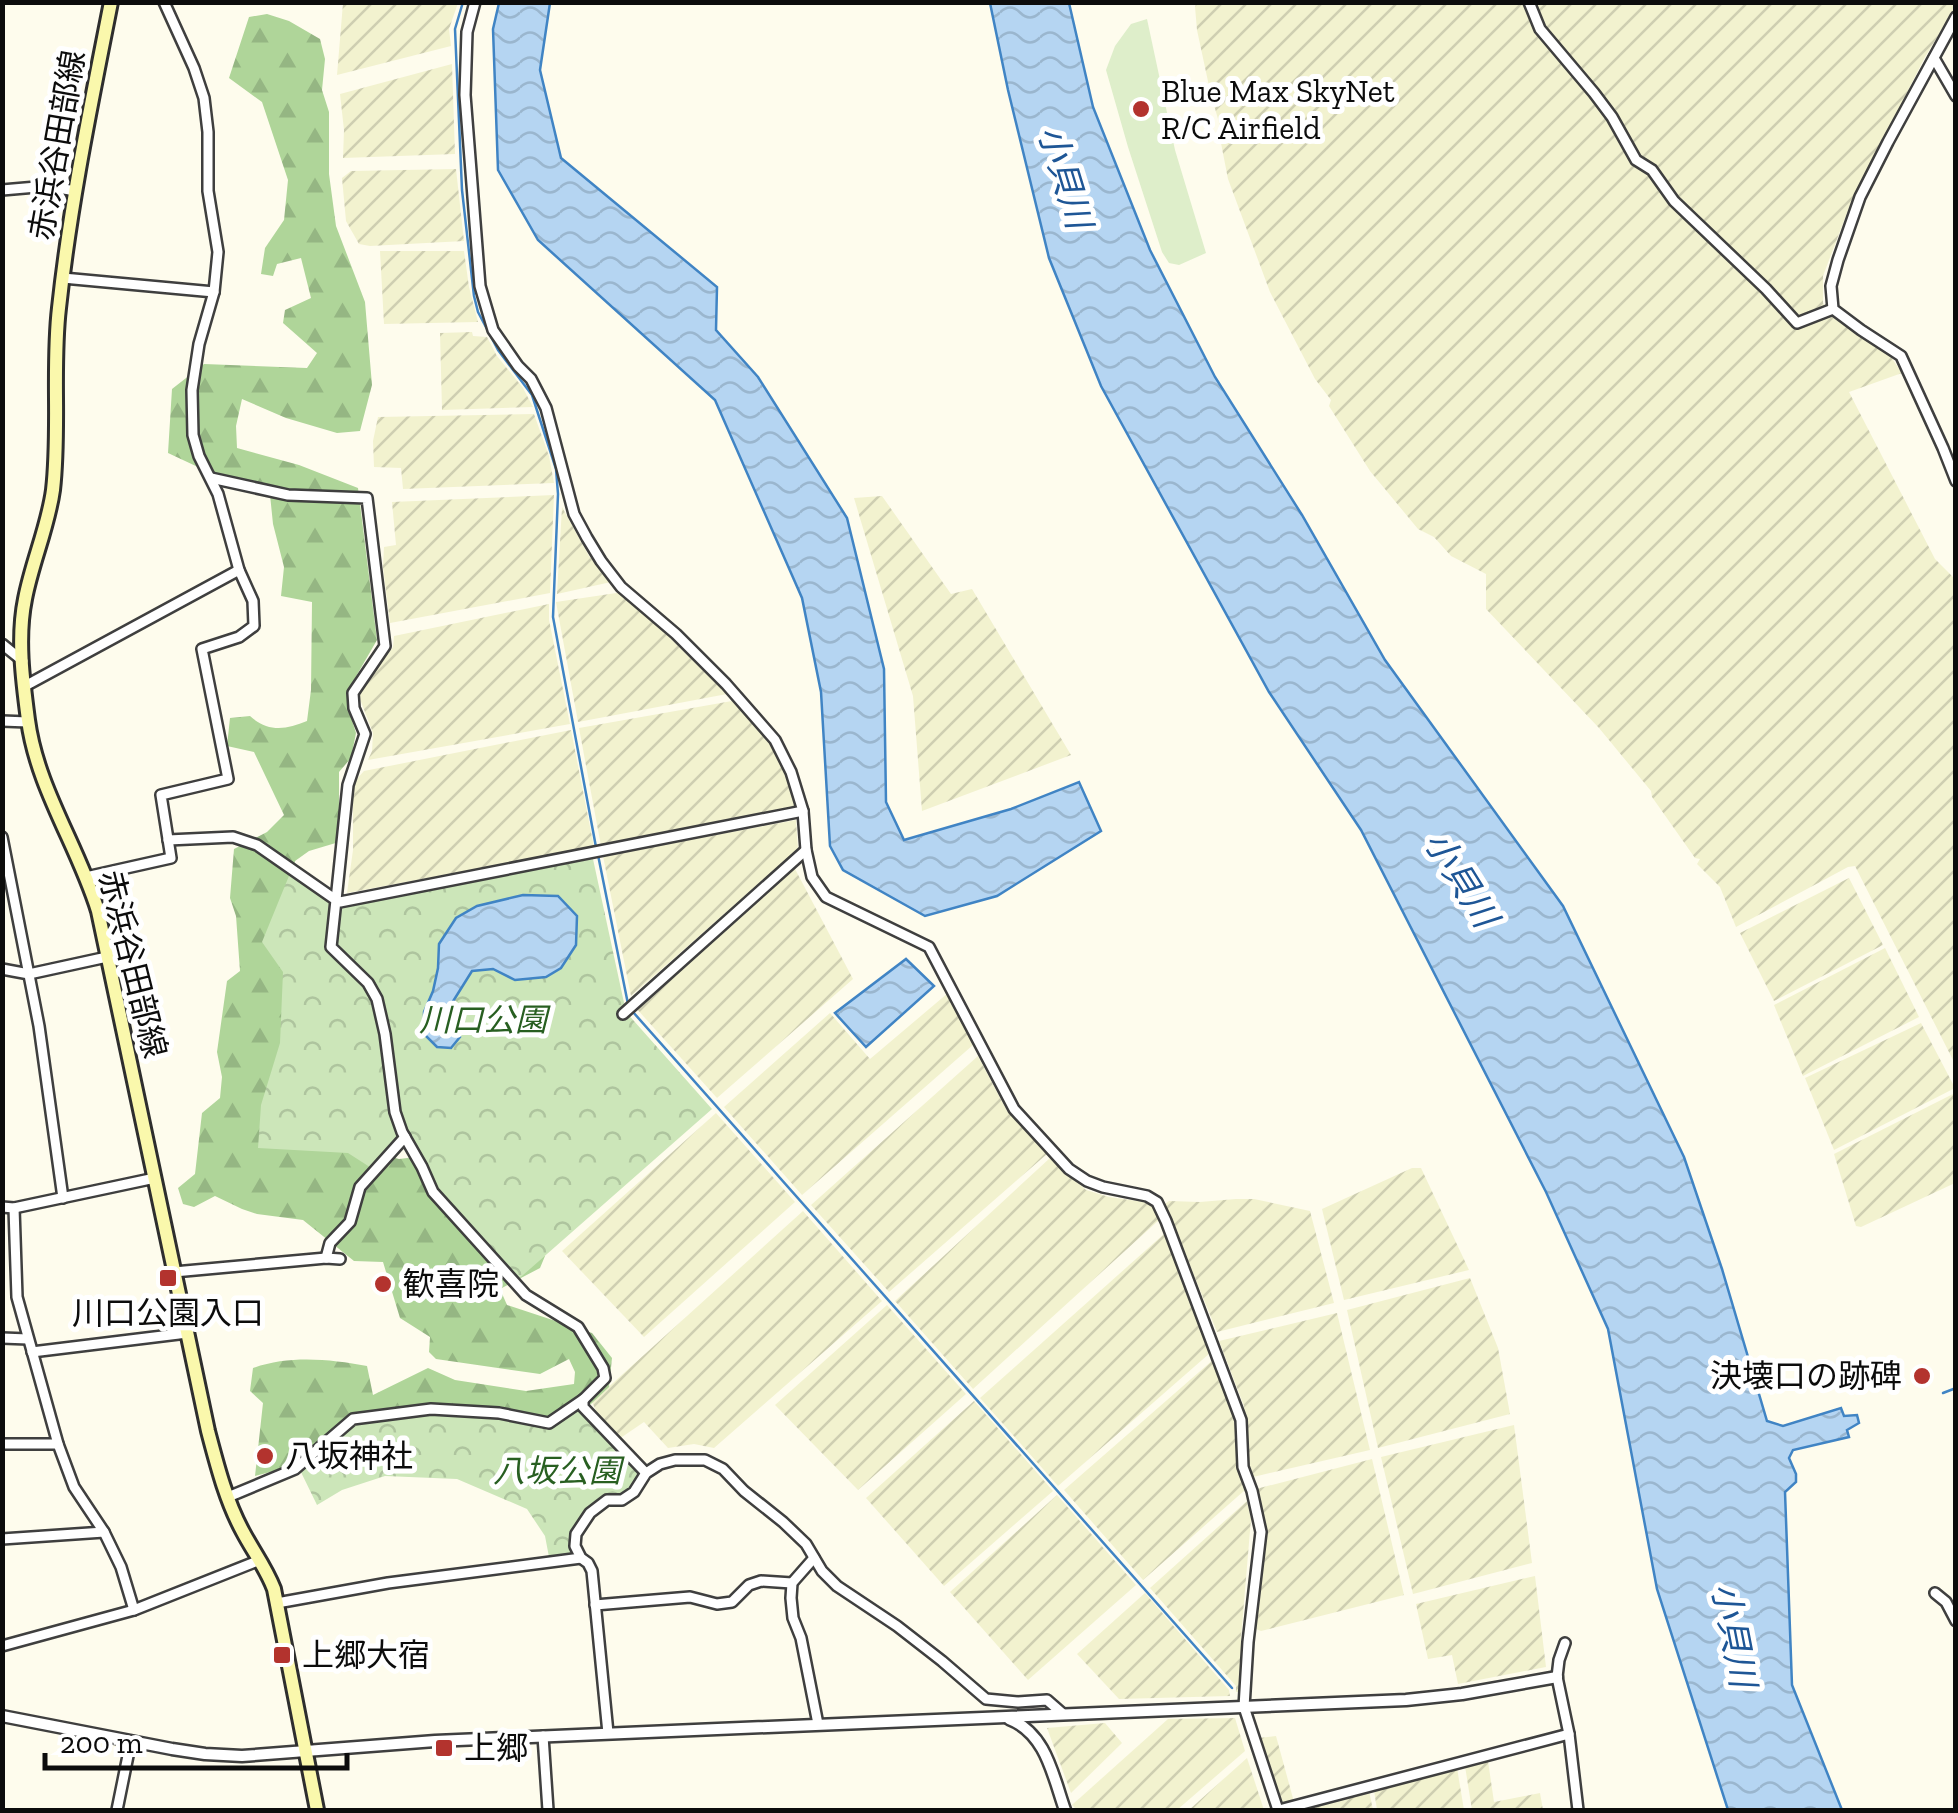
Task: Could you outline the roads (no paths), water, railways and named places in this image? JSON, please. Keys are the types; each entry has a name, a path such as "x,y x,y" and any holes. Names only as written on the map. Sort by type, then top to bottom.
{"main road":[{"name":"赤浜谷田部線","path":"111,2 62,278 52,491 22,615 28,722 40,770 98,912 208,1432 228,1497 242,1531 268,1574 277,1603 317,1810"}],"street":[{"path":"86,877 171,858 161,795 228,778 202,648 239,637 254,626 253,601 238,570 218,494 199,456 194,435 192,390 199,344 214,292 218,252 208,191 204,98 164,2"},
{"path":"476,2 467,32 465,95 480,286 493,330 531,379 546,408 574,514 600,561 621,587 726,684 774,740 791,772 803,812 812,877 826,897 929,947 1014,1108 1070,1169 1087,1181 1157,1202 1242,1420 1243,1467 1261,1532 1244,1706 1278,1810 1569,1734"},
{"path":"1530,2 1540,29 1594,93 1636,160 1652,170 1674,201 1797,323 1833,308"},
{"path":"1956,17 1860,198 1831,286 1833,308 1901,356 1956,481"},
{"path":"1934,58 1956,96"},
{"path":"2,190 48,186 75,191"},
{"path":"62,278 214,292"},
{"path":"212,478 288,494 367,498 386,646 353,693 354,708 365,734 348,785 331,946 368,983 378,999 395,1112 434,1192 526,1295 578,1327 605,1378 584,1399 549,1423 499,1413 432,1409 353,1419 295,1469 228,1497"},
{"path":"25,686 238,570"},
{"path":"2,644 23,662"},
{"path":"2,720 28,722"},
{"path":"168,840 233,837 257,846 340,902 803,812"},
{"path":"2,838 38,1026 63,1198"},
{"path":"622,1014 806,850"},
{"path":"2,969 29,974 107,957"},
{"path":"326,1258 330,1243 350,1222 360,1187 406,1137"},
{"path":"7,1207 155,1178"},
{"path":"2,1198 7,1207 17,1297 58,1444 74,1487 104,1532 121,1567 134,1610"},
{"path":"174,1272 340,1259"},
{"path":"2,1274 16,1275"},
{"path":"32,1352 187,1333"},
{"path":"2,1338 28,1339"},
{"path":"584,1399 583,1407 646,1472"},
{"path":"2,1444 58,1444"},
{"path":"608,1734 592,1571 580,1558 576,1534 607,1500 622,1500 634,1492 646,1472 675,1460 705,1460 723,1469 806,1544 822,1571 837,1586 897,1626 986,1699 1047,1700 1062,1714"},
{"path":"2,1540 104,1532"},
{"path":"277,1603 388,1583 580,1558"},
{"path":"814,1558 792,1583 793,1618 801,1638 818,1724"},
{"path":"2,1646 134,1610 260,1560"},
{"path":"595,1605 690,1597 718,1604 732,1602 761,1580 792,1583"},
{"path":"1936,1594 1946,1602 1956,1621"},
{"path":"1566,1643 1557,1677 1578,1810"},
{"path":"2,1716 222,1756 418,1742 1420,1698 1557,1677"},
{"path":"1003,1717 1021,1724 1042,1746 1065,1810"},
{"path":"543,1736 548,1810"},
{"path":"116,1810 132,1741"}],"water":[{"path":"499,3 550,3 540,70 561,158 717,287 716,330 758,377 847,518 884,669 886,802 904,840 1011,809 1079,782 1101,831 997,896 925,916 843,870 830,846 821,692 802,598 715,400 538,240 498,170 493,29"},
{"name":"小貝川","path":"990,3 1069,3 1093,107 1150,250 1215,377 1302,515 1385,660 1563,906 1684,1157 1767,1421 1783,1426 1841,1408 1844,1416 1857,1415 1859,1423 1847,1430 1849,1437 1793,1450 1789,1458 1796,1482 1785,1492 1792,1685 1842,1810 1728,1810 1657,1589 1608,1329 1546,1192 1361,830 1269,692 1101,386 1049,258"},
{"path":"523,895 558,896 577,916 576,945 561,968 546,977 515,980 493,969 472,971 452,1003 451,1015 460,1037 451,1048 437,1047 424,1034 424,1012 433,991 439,944 456,918 477,906"},
{"path":"906,959 934,986 866,1047 835,1013"}],"waterway":[{"path":"463,2 455,29 462,190 474,296 498,350 532,395 556,469 553,617 596,847"},
{"path":"598,855 628,1004"},
{"path":"633,1012 1232,1688"},
{"path":"1943,1393 1956,1388"}],"place":[{"name":"Blue Max SkyNet R/C Airfield","path":"1141,109"},
{"name":"川口公園入口","path":"168,1278"},
{"name":"歓喜院","path":"383,1284"},
{"name":"決壊口の跡碑","path":"1922,1376"},
{"name":"八坂神社","path":"265,1456"},
{"name":"上郷大宿","path":"282,1655"},
{"name":"上郷","path":"444,1748"}],"park label":[{"name":"川口公園","path":"483,1020"},
{"name":"八坂公園","path":"557,1471"}]}
